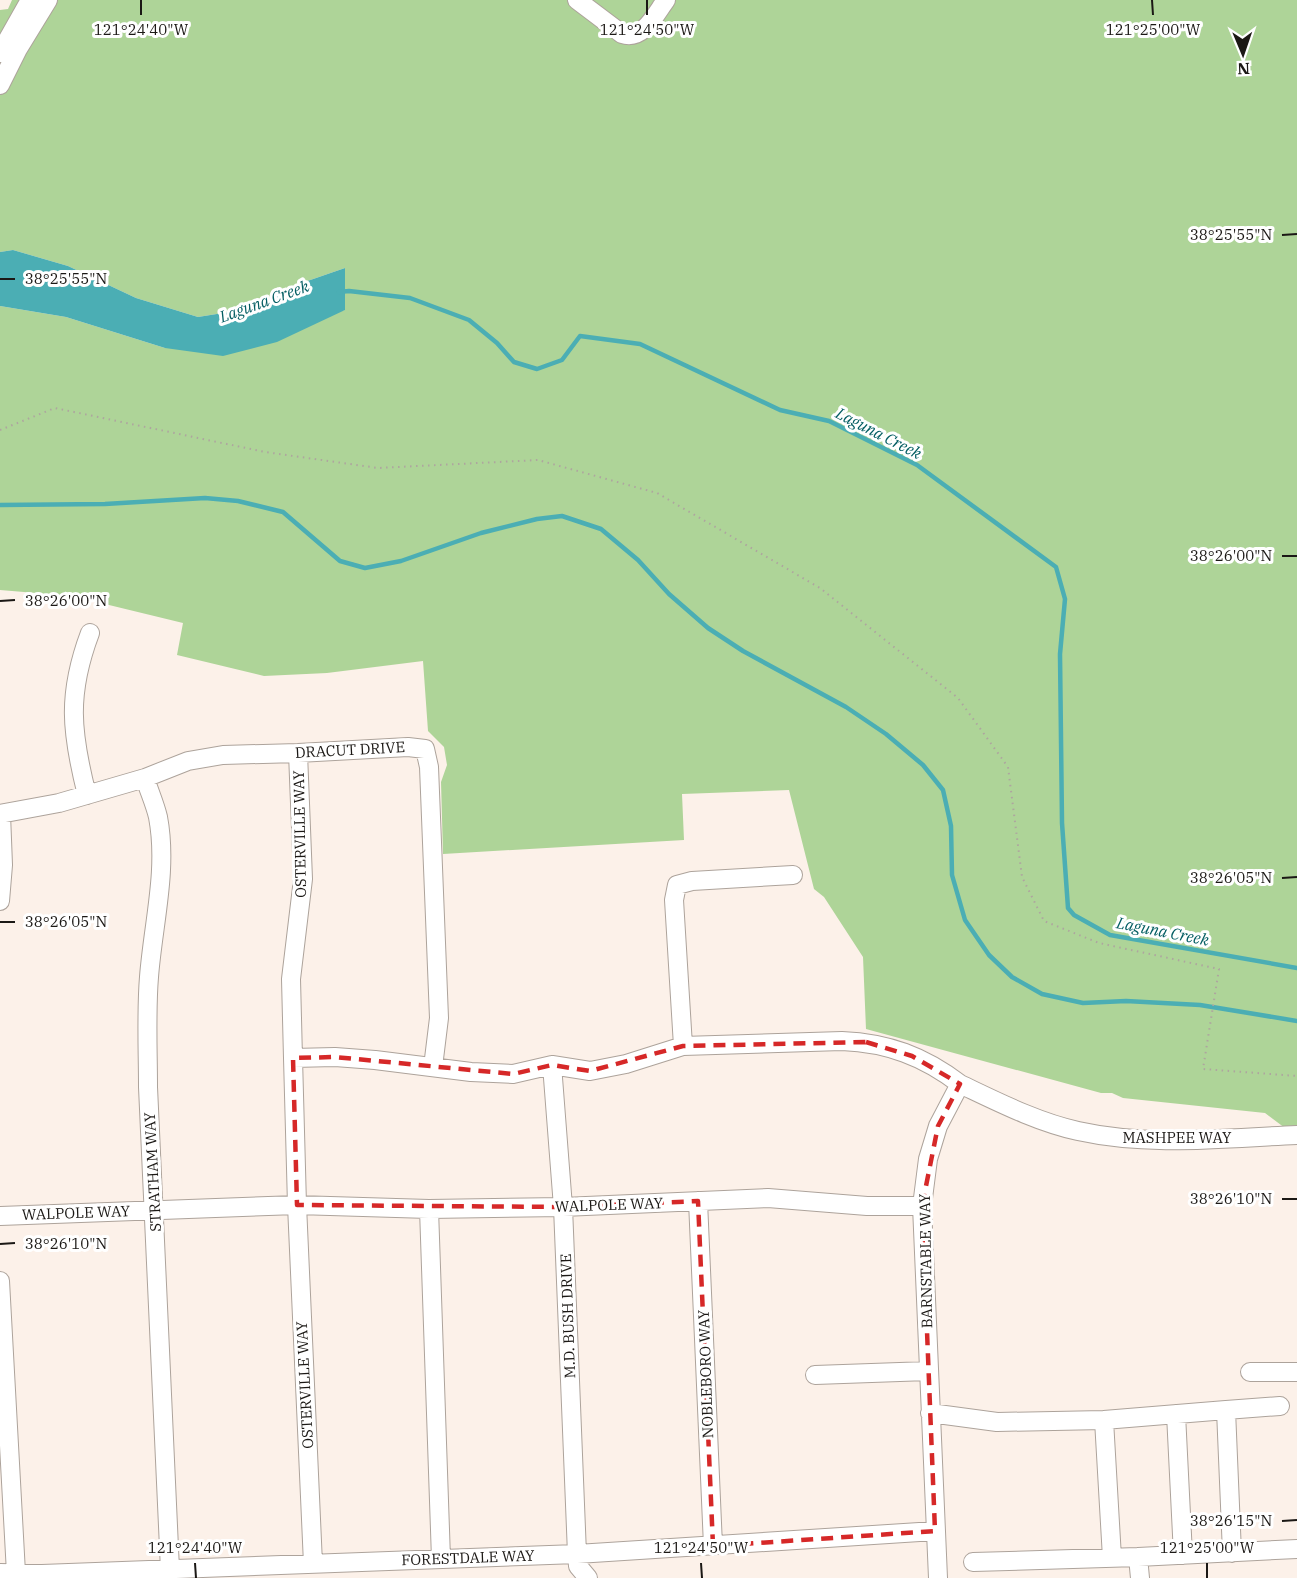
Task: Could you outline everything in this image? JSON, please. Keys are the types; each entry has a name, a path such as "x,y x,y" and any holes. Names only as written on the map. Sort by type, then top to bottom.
{"street":[{"path":"0,53 30,0"},
{"path":"0,86 18,48 48,0"},
{"path":"577,0 622,34 629,36 640,34 666,0"},
{"path":"87,795 77,758 73,731 75,680 80,657 90,633"},
{"name":"DRACUT DRIVE","path":"0,814 59,803 145,778 188,761 223,755 408,747 425,749 429,767 439,1018 433,1067"},
{"name":"OSTERVILLE WAY","path":"293,1059 291,979 303,879 298,753"},
{"name":"STRATHAM WAY","path":"145,778 158,815 161,844 160,883 149,978 148,1087 170,1570"},
{"path":"0,814 3,865 0,901"},
{"path":"683,1047 674,900 677,885 692,881 794,875"},
{"path":"297,1205 293,1059 335,1057 513,1074 552,1065 590,1071 626,1064 683,1047 842,1041 887,1046 943,1071 960,1084"},
{"name":"M.D. BUSH DRIVE","path":"552,1065 563,1207 579,1569"},
{"name":"MASHPEE WAY","path":"960,1084 1044,1121 1077,1131 1113,1137 1144,1141 1297,1135"},
{"name":"BARNSTABLE WAY","path":"938,1578 922,1206 928,1159 938,1126 960,1084"},
{"name":"WALPOLE WAY","path":"0,1216 297,1205 429,1209 563,1207 768,1198 857,1206 922,1206"},
{"name":"NOBLEBORO WAY","path":"698,1201 713,1546"},
{"name":"OSTERVILLE WAY","path":"297,1205 313,1564"},
{"path":"429,1209 441,1559"},
{"path":"0,1281 8,1573"},
{"path":"815,1375 928,1371"},
{"path":"1250,1372 1297,1372"},
{"path":"930,1413 997,1422 1104,1420 1280,1406"},
{"path":"1226,1410 1232,1553"},
{"path":"1176,1414 1183,1555"},
{"path":"1104,1420 1112,1558"},
{"name":"FORESTDALE WAY","path":"8,1573 42,1575 441,1559 579,1569 713,1546 935,1531"},
{"path":"973,1562 1297,1549"},
{"path":"1138,1557 1140,1578"}],"path":[{"path":"0,430 55,408 265,452 378,468 538,460 657,493 820,588 958,698 1008,767 1022,877 1044,921 1099,943 1219,969 1203,1069 1297,1076"}],"highlighted area":[{"path":"866,1042 912,1056 960,1084 938,1126 922,1206 935,1531 713,1546 698,1201 563,1207 297,1205 293,1058 335,1057 513,1074 552,1065 590,1071 683,1046"}],"green space":[{"path":"12,0 1297,0 1297,1137 1265,1113 1123,1098 1112,1093 1101,1093 866,1029 863,957 824,897 814,889 789,790 682,794 684,840 443,854 441,782 447,765 444,747 428,731 423,661 327,673 264,676 177,655 183,623 72,596 0,590 0,306 66,317 165,348 345,310 345,268 293,286 248,309 198,317 136,298 68,266 13,250 0,252 0,10 8,9"}],"water":[{"path":"13,250 68,266 136,298 198,317 248,309 293,286 345,268 345,310 277,342 223,356 165,348 66,317 0,306 0,252"}],"waterway":[{"name":"Laguna Creek","path":"339,292 349,291 410,298 469,320 497,343 514,362 537,369 562,360 580,336 640,344 780,410 829,421 917,465 1056,567 1065,599 1060,654 1062,823 1068,908 1074,915 1110,935 1297,968"},
{"name":"Laguna Creek","path":"0,505 105,504 205,498 238,501 283,512 340,561 365,568 401,561 481,533 537,519 562,516 601,529 638,560 669,594 708,628 743,651 846,707 886,734 923,765 943,790 951,826 952,875 965,920 989,955 1012,977 1042,994 1083,1003 1126,1001 1200,1005 1297,1021"}]}
